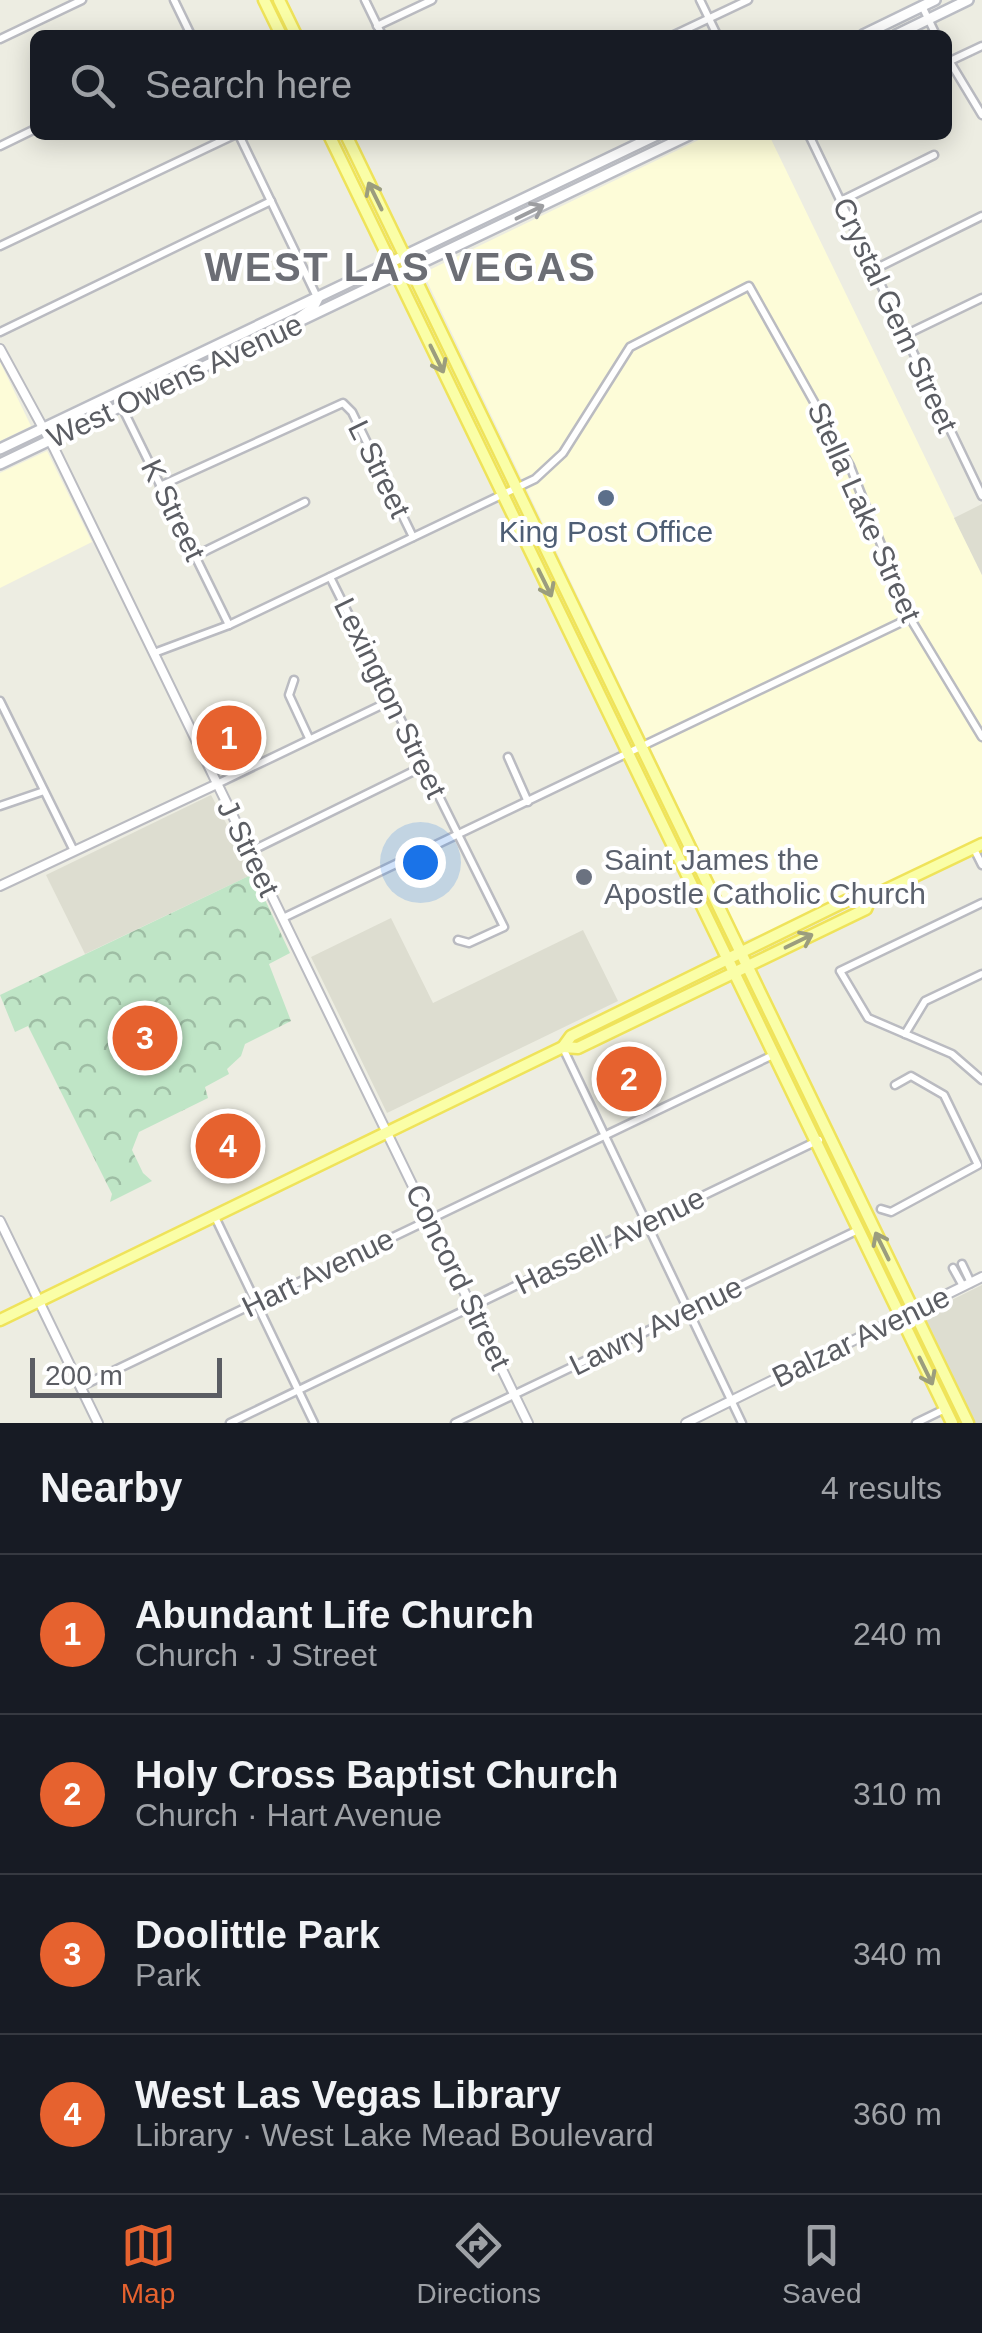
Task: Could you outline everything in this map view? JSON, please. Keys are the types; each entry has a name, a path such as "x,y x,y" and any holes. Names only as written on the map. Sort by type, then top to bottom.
{"main road":[{"path":"264,0 279,30"},
{"path":"280,0 294,30"},
{"path":"873,30 936,0"},
{"path":"906,30 968,0"},
{"path":"332,140 398,260"},
{"path":"348,140 503,495 952,1423"},
{"name":"West Owens Avenue","path":"0,449 647,140"},
{"name":"West Owens Avenue","path":"0,464 679,140"},
{"path":"404,273 516,488 968,1423"},
{"path":"285,329 313,308 318,298"},
{"path":"212,349 218,361"},
{"path":"652,805 683,836"},
{"path":"0,1320 563,1047 571,1036 858,895 871,897 978,846"},
{"path":"563,1047 578,1048 866,909 871,897"},
{"path":"614,1031 618,1021 631,1014 633,1006"},
{"path":"773,1056 782,1058 803,1082"}],"street":[{"path":"0,40 82,0"},
{"path":"174,0 188,30"},
{"path":"366,0 380,30"},
{"path":"378,26 432,0"},
{"path":"700,0 715,30"},
{"path":"684,30 748,0"},
{"path":"922,6 934,30"},
{"path":"952,58 982,46"},
{"path":"952,66 982,115"},
{"path":"0,146 30,131"},
{"path":"0,246 226,140"},
{"path":"240,140 318,298"},
{"name":"Crystal Gem Street","path":"811,140 982,496"},
{"path":"841,201 934,156"},
{"path":"0,332 271,202"},
{"path":"873,270 982,216"},
{"name":"Stella Lake Street","path":"516,488 535,479 562,453 630,348 749,286 850,466 910,618 982,737"},
{"path":"904,336 982,298"},
{"name":"J Street","path":"0,349 50,440 389,1132"},
{"name":"K Street","path":"116,395 230,625"},
{"name":"L Street","path":"160,486 342,403 352,412 413,537"},
{"path":"154,653 230,625 516,488"},
{"path":"195,556 305,502"},
{"name":"Lexington Street","path":"330,576 504,927 470,943 458,940"},
{"path":"282,918 910,618"},
{"path":"294,680 289,695 308,738"},
{"path":"0,701 74,851"},
{"path":"0,886 390,701"},
{"path":"508,757 528,802"},
{"path":"250,851 422,767"},
{"path":"0,806 44,791"},
{"path":"978,846 982,864"},
{"path":"982,903 840,970 861,1012 952,1054 982,1080"},
{"path":"905,1034 925,1002 982,974"},
{"path":"563,1047 742,1423"},
{"name":"Hart Avenue","path":"80,1387 773,1056"},
{"path":"881,1210 891,1212 978,1165 944,1094 911,1076 895,1085"},
{"name":"Concord Street","path":"389,1132 528,1423"},
{"name":"Hassell Avenue","path":"230,1423 828,1136"},
{"path":"215,1216 314,1423"},
{"path":"0,1221 98,1423"},
{"name":"Lawry Avenue","path":"455,1423 858,1230"},
{"path":"962,1264 967,1284"},
{"path":"954,1268 967,1284"},
{"name":"Balzar Avenue","path":"686,1423 982,1277"},
{"path":"916,1423 945,1409"}],"shaded area":[{"path":"699,140 771,140 982,575 982,844 871,897 743,941 423,273"},
{"path":"0,362 31,426 0,441"},
{"path":"47,451 92,542 0,588 0,473"},
{"path":"982,504 982,575 954,518"},
{"path":"211,795 253,874 85,954 46,875"},
{"path":"391,918 433,1003 583,930 618,1001 387,1113 311,957"},
{"path":"982,1285 982,1423 975,1423 923,1314"}],"green space":[{"path":"253,874 290,953 269,964 291,1021 245,1044 241,1056 227,1069 229,1074 205,1087 208,1098 139,1132 132,1150 143,1173 152,1181 110,1202 112,1194 28,1026 15,1032 0,995"}],"place":[{"name":"King Post Office","path":"606,498"},
{"name":"Abundant Life Church","path":"229,738"},
{"name":"Saint James the Apostle Catholic Church","path":"584,877"},
{"name":"Doolittle Park","path":"145,1038"},
{"name":"Holy Cross Baptist Church","path":"629,1079"},
{"name":"West Las Vegas Library","path":"228,1146"}],"district":[{"name":"WEST LAS VEGAS","path":"401,267"}]}
